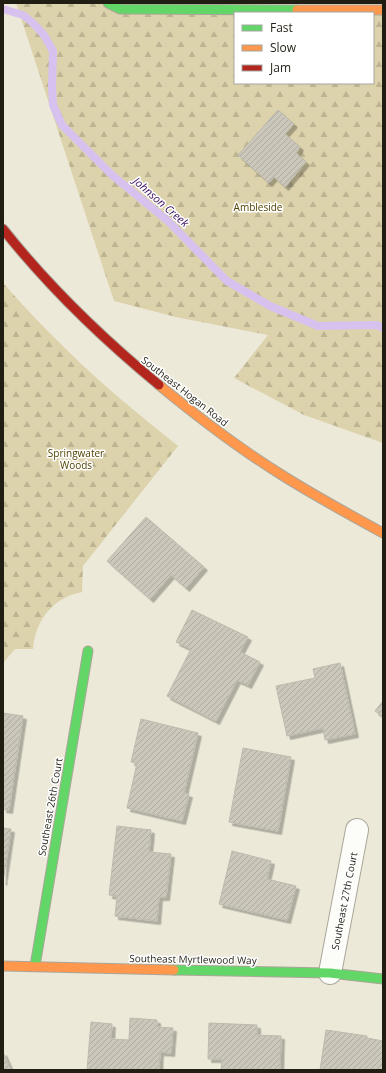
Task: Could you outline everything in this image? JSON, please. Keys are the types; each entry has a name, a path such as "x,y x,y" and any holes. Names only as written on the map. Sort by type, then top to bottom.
{"street":[{"path":"108,3 120,9 383,10"},
{"name":"Southeast Hogan Road","path":"3,229 46,279 82,317 109,343 174,398 271,469 383,533"},
{"name":"Southeast 26th Court","path":"35,966 88,651"},
{"name":"Southeast 27th Court","path":"330,973 357,830"},
{"name":"Southeast Myrtlewood Way","path":"3,966 330,973 383,979"}],"green space":[{"name":"Ambleside","path":"16,3 383,6 383,443 304,415 234,378 268,335 176,317 114,301"},
{"name":"Springwater Woods","path":"3,283 27,310 82,365 178,446 83,566 82,592 63,599 48,612 38,629 33,649 15,649 3,663"}],"building":[{"path":"278,110 294,124 285,134 300,147 296,153 306,162 285,187 274,177 269,183 238,155"},
{"path":"146,517 204,567 186,588 171,575 150,599 107,561"},
{"path":"192,610 248,637 240,652 260,662 248,685 237,680 216,721 167,696 191,649 176,642"},
{"path":"340,663 355,734 325,740 323,728 287,736 276,686 315,678 313,669"},
{"path":"383,701 383,717 375,711"},
{"path":"3,713 23,716 9,810 3,809"},
{"path":"141,719 198,733 184,793 189,794 182,821 127,808 137,763 131,762"},
{"path":"243,748 291,757 278,831 229,822"},
{"path":"117,826 151,830 149,852 171,854 166,897 159,897 157,921 115,916 117,896 109,895"},
{"path":"3,828 11,829 3,882"},
{"path":"232,851 271,861 267,879 296,886 287,920 219,904"},
{"path":"130,1018 157,1020 157,1027 173,1028 171,1053 160,1052 159,1070 87,1070 91,1022 112,1024 111,1039 129,1040"},
{"path":"209,1023 257,1025 257,1035 281,1036 280,1070 221,1070 222,1059 208,1059"},
{"path":"326,1030 367,1036 367,1038 383,1041 383,1070 320,1070"},
{"path":"3,1052 11,1070 3,1070"}],"waterway":[{"name":"Johnson Creek","path":"3,9 23,15 33,23 44,35 53,51 53,105 62,125 112,175 168,221 227,281 270,306 318,326 377,325 383,328"}],"traffic: fast":[{"path":"108,3 120,9 297,10"},
{"path":"35,966 88,651"},
{"path":"174,970 330,973 383,979"}],"traffic: slow":[{"path":"297,10 383,10"},
{"path":"159,385 189,410 252,456 321,499 383,533"},
{"path":"3,966 174,970"}],"traffic: jam":[{"path":"3,229 39,271 77,311 117,349 159,385"}]}
